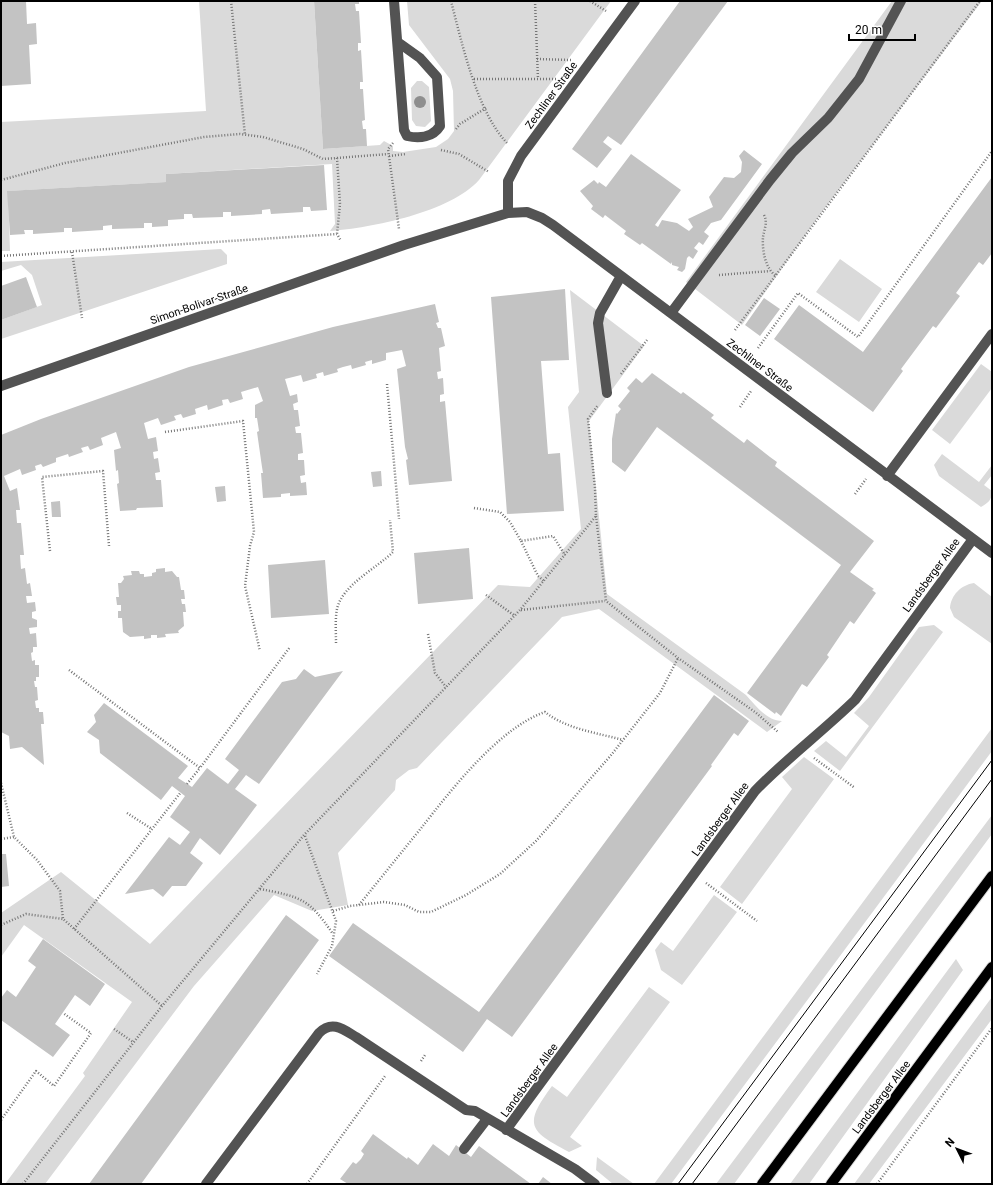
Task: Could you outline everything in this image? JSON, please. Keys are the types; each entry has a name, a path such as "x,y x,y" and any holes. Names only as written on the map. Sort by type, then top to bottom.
{"main road":[{"path":"762,1184 992,876"},
{"name":"Landsberger Allee","path":"831,1184 992,967"}],"street":[{"path":"394,1 399,43 404,130 407,136 431,136 437,132 440,126 440,95 437,77 420,58 399,43"},
{"name":"Zechliner Straße","path":"508,213 508,181 521,156 635,1"},
{"path":"671,313 770,180 792,153 828,118 859,79 901,1"},
{"name":"Zechliner Straße","path":"404,245 508,213 527,212 542,218 992,553"},
{"name":"Simon-Bolivar-Straße","path":"1,386 404,245"},
{"path":"607,393 598,323 600,313 621,276"},
{"path":"887,476 992,334"},
{"name":"Landsberger Allee","path":"506,1130 754,791 776,769 801,749 854,700 973,538"},
{"name":"Landsberger Allee","path":"206,1184 319,1033 324,1028 333,1025 350,1034 466,1110 475,1111 575,1169 595,1184"},
{"path":"464,1149 487,1119"}],"path":[{"path":"231,1 245,134"},
{"path":"451,1 462,46 474,79 486,108 503,139 508,144"},
{"path":"535,1 538,79"},
{"path":"590,1 606,11"},
{"path":"735,330 980,1"},
{"path":"537,59 571,60"},
{"path":"474,79 557,79"},
{"path":"460,124 486,108"},
{"path":"404,130 388,149 398,225 404,245"},
{"path":"1,180 65,163 165,144 204,137 245,134 263,137 303,149 323,159 388,154"},
{"path":"441,150 459,154 489,172"},
{"path":"758,348 798,292 858,337 992,151"},
{"path":"337,158 340,204 337,234 341,240"},
{"path":"762,212 766,217 763,238 765,258 770,271 776,276"},
{"path":"1,256 337,234"},
{"path":"72,252 82,318"},
{"path":"698,277 770,271"},
{"path":"388,384 399,519"},
{"path":"166,432 243,421 254,532 250,546 245,586 260,650"},
{"path":"50,551 42,477 103,471 109,546"},
{"path":"595,488 596,516 606,601"},
{"path":"474,508 500,512 510,522 538,576 544,580"},
{"path":"23,1184 133,1042 304,835 515,616 596,516"},
{"path":"336,643 337,610 340,599 354,584 393,552 390,520"},
{"path":"521,541 553,536 565,555"},
{"path":"486,594 515,616"},
{"path":"520,610 606,601 678,658 755,712 778,732"},
{"path":"428,634 435,673 446,687"},
{"path":"187,784 290,648"},
{"path":"332,911 384,902 405,905 419,912 431,912 466,895 500,874 536,841 623,740 660,693 678,658"},
{"path":"70,670 200,768"},
{"path":"359,906 472,766 509,733 534,716 545,712 552,718 569,725 623,740"},
{"path":"801,749 855,788"},
{"path":"1,783 14,837 37,860 60,891 63,919"},
{"path":"74,929 181,792"},
{"path":"127,813 152,829"},
{"path":"304,835 336,921 332,946 317,974"},
{"path":"1,839 14,837"},
{"path":"694,875 757,921"},
{"path":"259,889 300,899 311,905 319,913 333,934"},
{"path":"1,925 26,914 63,919 162,1006"},
{"path":"1,1120 36,1072 54,1086 91,1033 63,1013"},
{"path":"114,1028 133,1042"},
{"path":"877,1184 992,1028"},
{"path":"307,1184 388,1072"}],"shaded area":[{"path":"199,1 314,1 323,149 380,145 384,141 393,146 393,151 403,152 436,147 448,139 454,131 453,91 450,79 409,25 407,1 611,1 479,180 466,191 450,201 388,222 330,231 335,224 332,164 166,174 166,182 8,191 10,251 1,251 1,122 206,111"},
{"path":"892,1 982,1 819,216 742,325 686,282"},
{"path":"417,81 422,81 429,87 431,121 425,127 416,126 412,120 411,88"},
{"path":"221,249 227,255 227,264 1,339 1,320 42,305 32,275 21,265 1,271 1,262"},
{"path":"840,259 882,289 859,322 816,292"},
{"path":"570,290 644,346 589,421 607,594 746,695 757,708 766,715 782,721 767,732 599,609 562,617 417,768 409,770 396,780 395,790 338,853 348,905 312,911 274,895 194,986 45,1184 5,1184 85,1076 83,1073 132,1002 24,925 1,957 1,913 61,872 150,944 498,585 530,587 581,529 568,407 579,392"},
{"path":"981,364 992,372 992,388 950,444 932,430"},
{"path":"942,454 979,482 992,465 992,475 984,485 992,491 988,503 981,507 939,476 934,465"},
{"path":"974,583 992,597 992,644 954,617 950,608 952,599 958,591 969,584"},
{"path":"934,625 943,632 840,771 814,751 826,741 846,757 869,726 854,713 869,697 919,627"},
{"path":"992,728 992,751 671,1184 654,1184"},
{"path":"804,757 834,779 742,904 720,887 792,789 782,777"},
{"path":"992,815 992,834 734,1184 716,1184"},
{"path":"714,895 737,912 682,985 661,970 655,950 661,942 673,951"},
{"path":"956,959 963,970 809,1184 790,1184"},
{"path":"649,987 670,1002 570,1137 582,1146 569,1152 545,1138 538,1132 535,1126 534,1118 537,1110 552,1086 567,1097"},
{"path":"992,997 992,1019 869,1184 854,1184"},
{"path":"597,1157 634,1184 613,1184 596,1170"}],"building":[{"path":"1,1 26,1 27,24 36,23 37,44 29,45 31,84 1,86"},
{"path":"314,1 359,1 359,4 355,4 356,11 359,11 361,43 358,43 358,51 361,50 363,82 360,82 360,89 363,89 365,120 362,121 363,129 366,129 367,146 323,149"},
{"path":"680,1 728,1 621,145 608,136 603,142 612,149 597,168 572,149"},
{"path":"744,150 762,164 721,220 711,223 704,232 709,236 703,245 699,242 694,248 698,251 693,259 689,256 687,258 685,269 682,272 677,270 679,267 672,265 672,262 671,264 642,243 640,245 624,234 626,231 605,215 603,218 591,209 593,206 580,191 594,180 598,184 599,182 606,187 631,154 681,190 655,225 658,227 662,220 677,223 689,231 693,227 688,219 713,207 709,197 724,177 734,178 741,172 742,162 739,156"},
{"path":"324,165 327,210 311,211 310,207 303,207 303,212 271,214 270,209 262,210 262,214 231,216 231,212 223,212 223,217 193,218 192,214 184,214 184,219 168,220 168,226 152,227 152,223 144,223 144,228 112,229 112,225 103,226 103,230 72,232 72,228 64,228 64,232 33,234 33,230 24,230 25,234 10,235 7,191 166,182 166,174"},
{"path":"992,177 992,253 983,265 979,262 956,293 960,296 936,328 933,326 901,369 903,371 873,412 774,339 799,305 863,352"},
{"path":"26,277 37,307 1,320 1,286"},
{"path":"565,289 569,360 541,361 548,454 560,453 564,511 507,514 491,297"},
{"path":"764,298 780,309 760,336 745,325"},
{"path":"435,304 439,322 436,323 438,328 441,328 445,346 439,348 441,371 437,372 438,379 443,378 444,394 440,395 440,402 445,401 452,481 409,485 406,460 408,459 405,447 397,369 406,366 402,350 386,353 386,360 372,364 372,360 365,362 366,365 352,369 351,365 343,367 337,369 338,372 324,376 323,372 316,374 317,378 303,382 301,375 285,379 290,396 297,394 298,402 293,404 294,410 298,410 300,426 295,427 296,433 301,433 303,453 298,454 298,460 304,460 305,475 300,476 301,483 306,482 307,495 290,496 290,493 281,494 281,497 263,498 261,473 263,473 257,432 259,431 257,418 255,418 255,405 263,401 258,387 241,392 243,399 230,403 228,399 222,400 223,405 208,410 207,405 195,409 196,414 183,418 181,414 174,416 176,420 161,425 158,418 144,423 148,439 156,437 158,451 153,452 154,459 158,458 160,472 155,473 156,480 161,480 163,507 137,508 136,510 120,511 117,484 119,483 118,470 116,471 114,450 121,448 116,432 101,438 103,445 90,450 88,446 81,448 83,452 69,457 68,454 56,458 56,462 43,467 41,464 35,466 36,470 22,475 20,469 4,476 10,491 17,488 20,510 16,510 17,523 21,523 24,555 20,555 21,569 25,568 27,584 30,583 32,596 26,596 27,603 35,602 36,611 32,612 32,618 37,620 37,627 29,628 30,634 36,633 37,647 33,647 33,652 31,653 32,661 35,660 35,665 39,665 39,677 36,677 36,681 34,681 35,687 37,687 38,700 35,701 36,708 39,708 39,712 43,712 44,724 41,724 44,765 22,747 10,749 9,736 1,732 1,435 41,419 189,367 333,327"},
{"path":"652,373 681,394 683,392 714,415 711,418 744,443 747,439 777,462 775,466 874,541 850,572 874,589 872,590 876,593 854,624 850,621 827,655 829,657 807,687 802,684 781,716 776,712 775,714 747,693 841,565 657,427 625,472 612,462 612,439 616,413 617,414 621,409 618,406 630,391 627,388 636,378 642,383"},
{"path":"381,471 382,486 373,487 371,472"},
{"path":"225,486 226,501 217,502 215,487"},
{"path":"60,501 61,517 52,517 51,502"},
{"path":"469,548 473,599 418,604 414,553"},
{"path":"325,560 329,614 271,618 268,565"},
{"path":"165,568 165,572 172,571 177,577 179,577 181,590 184,590 185,599 181,599 182,604 185,604 186,612 183,612 184,626 178,631 179,633 165,634 166,637 157,638 157,635 151,635 151,638 144,639 144,636 130,637 123,632 122,618 118,618 118,611 121,611 121,605 117,605 116,597 119,597 118,583 121,583 124,579 123,576 132,575 131,571 139,571 140,574 144,574 144,577 152,576 152,573 156,572 156,569"},
{"path":"304,669 315,677 343,671 259,784 246,775 235,789 257,805 220,855 200,838 190,853 203,863 186,886 172,886 163,897 153,889 125,894 169,837 180,845 190,832 170,817 185,796 172,786 161,800 100,753 99,740 87,732 96,722 94,715 104,703 188,766 178,778 192,787 207,768 228,784 239,770 225,759 282,682 296,679"},
{"path":"714,695 749,721 738,736 734,733 711,765 712,766 512,1037 487,1019 463,1052 329,956 353,923 479,1012"},
{"path":"1,854 6,854 9,886 1,887"},
{"path":"286,915 319,940 141,1184 89,1184"},
{"path":"43,939 105,984 90,1006 75,995 55,1024 70,1035 53,1057 1,1020 1,998 7,990 16,997 36,967 28,961"},
{"path":"373,1134 407,1159 408,1157 418,1165 433,1144 449,1156 456,1145 471,1157 479,1146 531,1184 348,1184 340,1179 353,1162 356,1164 361,1159 364,1154 361,1151"},
{"path":"543,1177 552,1184 538,1184"}],"tram line":[{"path":"678,1184 992,760"},
{"path":"692,1184 992,779"}]}
